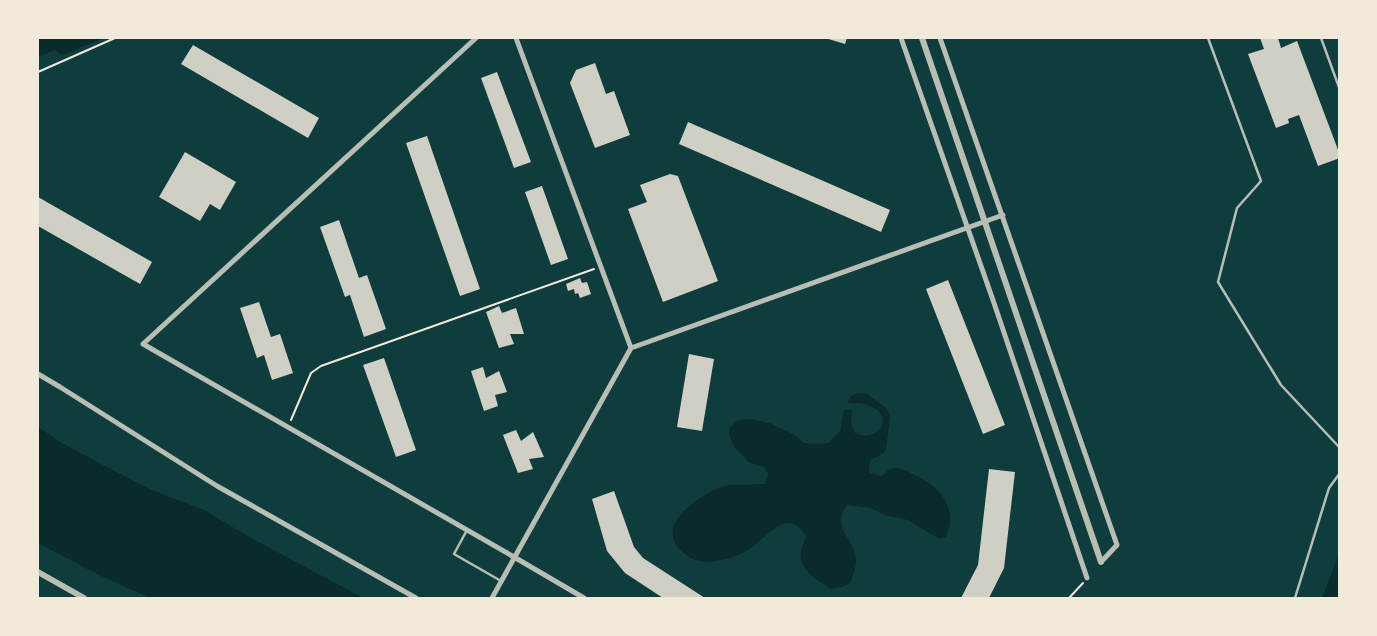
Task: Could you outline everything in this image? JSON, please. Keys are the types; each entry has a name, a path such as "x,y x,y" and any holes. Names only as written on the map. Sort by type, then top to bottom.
{"street":[{"path":"476,38 143,344 584,598"},
{"path":"516,38 631,348"},
{"path":"901,38 1087,578"},
{"path":"922,38 1101,562 1117,546 940,38"},
{"path":"492,598 631,348 1003,215"},
{"path":"38,374 217,486 416,598"},
{"path":"38,572 84,598"}],"lane":[{"path":"1208,38 1261,180 1237,208 1218,282 1281,385 1340,448"},
{"path":"1321,38 1340,90"},
{"path":"1295,598 1329,488 1340,472"},
{"path":"467,530 454,554 501,581"}],"path":[{"path":"38,72 115,38"},
{"path":"288,427 311,373 320,366 601,266"}],"water":[{"path":"38,38 104,38 62,55 55,50 38,57"},
{"path":"859,393 867,394 886,408 890,416 886,450 881,455 870,460 870,473 882,476 888,470 896,467 915,475 933,486 946,501 949,511 950,524 946,537 939,539 908,520 884,515 871,508 847,505 842,513 841,520 842,527 855,553 855,569 850,583 842,587 830,589 810,574 802,564 801,550 806,536 799,528 792,524 778,526 747,551 725,559 698,561 689,557 679,548 673,537 674,524 682,513 698,499 724,486 765,484 768,474 764,467 749,462 735,448 729,435 730,427 738,420 753,419 772,424 795,435 804,443 817,444 828,443 840,431 844,410 852,410 851,425 855,433 868,435 879,430 883,421 877,410 871,406 847,402 851,396"},
{"path":"38,427 62,443 152,490 204,510 244,534 363,598 150,598 99,575 38,543"},
{"path":"1339,554 1339,598 1322,598"}],"building":[{"path":"825,38 847,38 845,44"},
{"path":"1260,38 1278,38 1281,48 1297,41 1340,158 1318,166 1299,115 1288,119 1289,123 1276,128 1248,54 1264,49"},
{"path":"193,45 319,118 308,138 181,64"},
{"path":"595,63 606,94 614,91 630,135 595,148 570,83 576,70"},
{"path":"497,72 531,162 514,168 481,78"},
{"path":"688,122 890,210 881,232 679,144"},
{"path":"427,136 480,289 460,296 406,143"},
{"path":"185,152 236,182 220,210 210,204 200,221 159,197"},
{"path":"670,174 678,176 718,281 663,302 628,209 647,202 640,185"},
{"path":"542,186 568,259 551,265 525,192"},
{"path":"38,197 152,262 140,284 38,226"},
{"path":"339,220 359,278 367,275 386,329 364,337 350,295 345,297 320,227"},
{"path":"580,278 582,283 587,282 591,294 580,298 578,293 575,294 574,289 568,291 566,284"},
{"path":"948,280 1005,425 983,434 926,289"},
{"path":"259,302 271,337 280,334 293,373 272,380 264,355 257,358 240,308"},
{"path":"499,306 502,313 516,308 524,334 510,334 514,344 499,348 486,312"},
{"path":"689,354 714,359 702,431 677,427"},
{"path":"384,358 416,450 396,457 363,365"},
{"path":"483,367 486,378 499,371 507,392 495,395 498,406 484,411 471,371"},
{"path":"516,430 521,441 533,432 544,457 529,459 533,469 518,473 503,435"},
{"path":"989,469 1015,472 1004,568 989,598 961,598 978,565"},
{"path":"614,491 634,547 643,558 705,598 663,598 625,573 607,551 592,499"}]}
